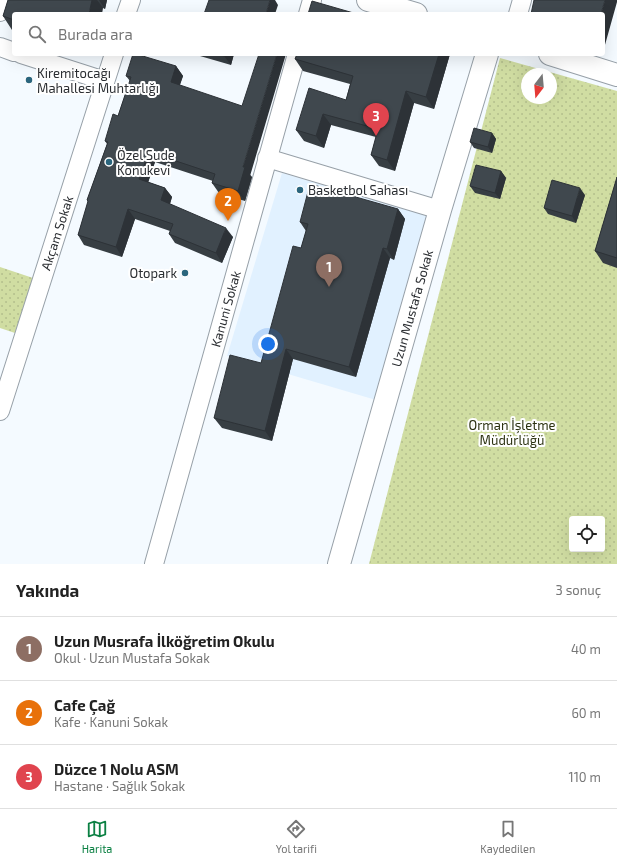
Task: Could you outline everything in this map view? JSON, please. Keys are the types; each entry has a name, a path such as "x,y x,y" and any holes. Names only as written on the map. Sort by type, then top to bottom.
{"street":[{"path":"0,12 4,0"},
{"path":"127,12 131,0"},
{"path":"309,12 312,0"},
{"path":"368,0 409,12"},
{"path":"519,12 522,0"},
{"path":"0,47 12,51"},
{"path":"27,56 105,81"},
{"name":"Akçam Sokak","path":"0,412 113,56"},
{"name":"Kanuni Sokak","path":"154,564 296,56"},
{"name":"Uzun Mustafa Sokak","path":"339,564 440,210 486,56"},
{"path":"556,56 617,75"},
{"path":"267,158 440,210"}],"shaded area":[{"path":"282,173 430,217 376,400 227,356"}],"green space":[{"name":"Orman İşletme Müdürlüğü","path":"500,58 535,68 521,68 521,104 557,104 557,74 617,91 617,564 369,564"},
{"path":"0,267 42,281 24,336 0,328"}],"building":[{"path":"8,0 92,0 89,12 12,12 12,19 3,16"},
{"path":"209,0 270,0 267,12 205,12"},
{"path":"534,0 605,0 602,12 531,12"},
{"path":"312,1 350,12 309,12"},
{"path":"132,56 143,56 176,66 171,82 242,106 258,56 276,56 243,167 245,167 238,191 212,183 215,174 149,152 139,179 165,188 161,200 226,228 216,253 169,234 173,224 128,209 116,247 78,235 88,201 87,200 108,142 105,141 113,114 118,116 131,77 126,76"},
{"path":"296,56 438,56 426,97 406,91 387,160 371,155 378,129 323,114 316,136 296,130 309,88 346,100 353,76 295,59"},
{"path":"474,128 492,133 488,147 470,142"},
{"path":"476,165 501,171 495,193 470,186"},
{"path":"617,177 617,258 595,251"},
{"path":"552,180 580,188 572,216 544,208"},
{"path":"310,184 398,209 387,249 383,248 349,367 286,349 265,431 214,418 230,355 261,363 293,246 301,248 308,224 300,222"}],"place":[{"name":"Kiremitocağı Mahallesi Muhtarlığı","path":"29,80"},
{"name":"Düzce 1 Nolu ASM","path":"376,136"},
{"name":"Özel Sude Konukevi","path":"109,162"},
{"name":"Basketbol Sahası","path":"300,190"},
{"name":"Cafe Çağ","path":"228,221"},
{"name":"Otopark","path":"185,273"},
{"name":"Uzun Musrafa İlköğretim Okulu","path":"329,287"}]}
